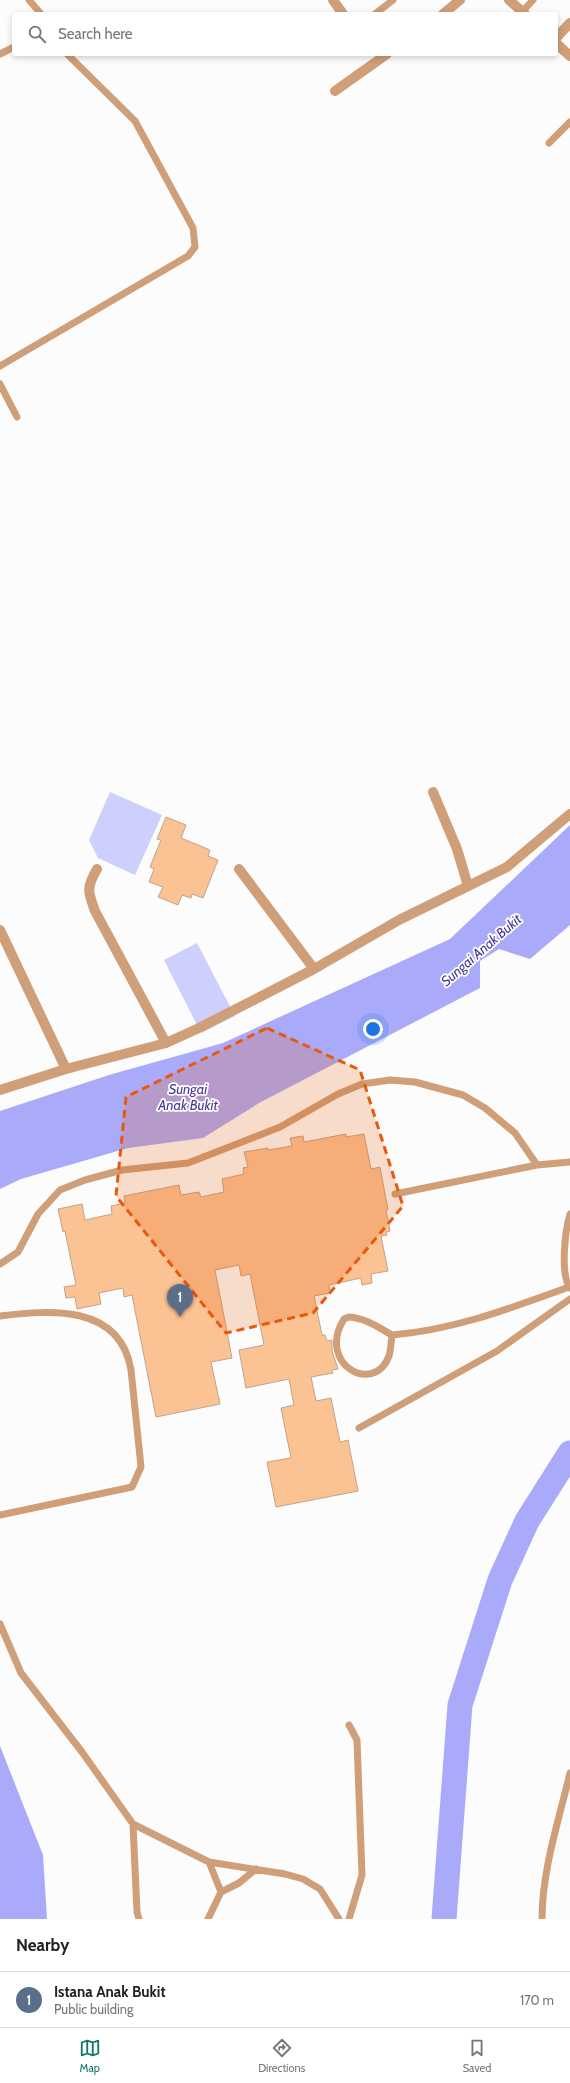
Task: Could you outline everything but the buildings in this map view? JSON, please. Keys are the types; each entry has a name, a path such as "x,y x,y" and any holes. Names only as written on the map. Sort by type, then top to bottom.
{"street":[{"path":"333,0 342,12"},
{"path":"445,12 460,0"},
{"path":"509,0 523,12"},
{"path":"558,36 570,23"},
{"path":"558,45 570,56"},
{"path":"335,90 372,58"},
{"path":"433,792 457,849 468,886"},
{"path":"0,1090 66,1069 166,1043 249,1004 314,969 399,920 468,886 484,880 507,867 570,814"},
{"path":"97,869 91,880 88,892 95,912 166,1043"},
{"path":"238,869 314,969"},
{"path":"0,930 66,1069"}],"lane":[{"path":"29,0 39,12"},
{"path":"378,12 393,0"},
{"path":"525,12 533,0"},
{"path":"0,54 12,48"},
{"path":"0,366 188,256 195,247 193,228 135,121 69,56"},
{"path":"549,143 570,122"},
{"path":"0,384 17,417"},
{"path":"0,1264 18,1252 38,1214 60,1190 84,1180 122,1170 188,1163 280,1127 338,1094 362,1084 390,1080 415,1082 463,1095 485,1108 515,1133 537,1165"},
{"path":"395,1194 537,1165 570,1162"},
{"path":"392,1335 389,1357 381,1368 370,1374 356,1373 347,1369 342,1364 338,1351 337,1337 339,1326 344,1319 349,1317 357,1318 392,1335 412,1333 483,1318 569,1288 565,1274 564,1251 570,1214"},
{"path":"360,1428 497,1351 570,1299"},
{"path":"0,1316 66,1312 85,1316 99,1322 125,1347 129,1356 131,1370 141,1467 132,1487 0,1515"},
{"path":"0,1624 21,1673 82,1752 133,1824 209,1862 256,1869 303,1879 320,1889 339,1919"},
{"path":"349,1725 357,1740 362,1875 349,1919"},
{"path":"542,1919 542,1899 570,1772"},
{"path":"133,1824 137,1912 139,1919"},
{"path":"209,1862 221,1892"},
{"path":"208,1919 221,1892 238,1883 256,1869"}],"highlighted area":[{"path":"267,1028 360,1070 403,1206 313,1313 226,1333 116,1196 126,1097"}],"shaded area":[{"path":"110,792 162,815 135,875 98,858 89,840"},
{"path":"197,943 235,1016 201,1033 164,960"}],"water":[{"name":"Sungai Anak Bukit","path":"570,825 570,925 530,959 499,949 480,961 480,988 259,1103 203,1138 128,1148 21,1179 0,1189 0,1111 109,1075 223,1043 450,939"},
{"path":"0,1746 43,1855 47,1919 0,1919"}],"waterway":[{"path":"444,1919 460,1705 500,1580 527,1521 570,1453"}],"place":[{"name":"Istana Anak Bukit","path":"180,1317"}]}
